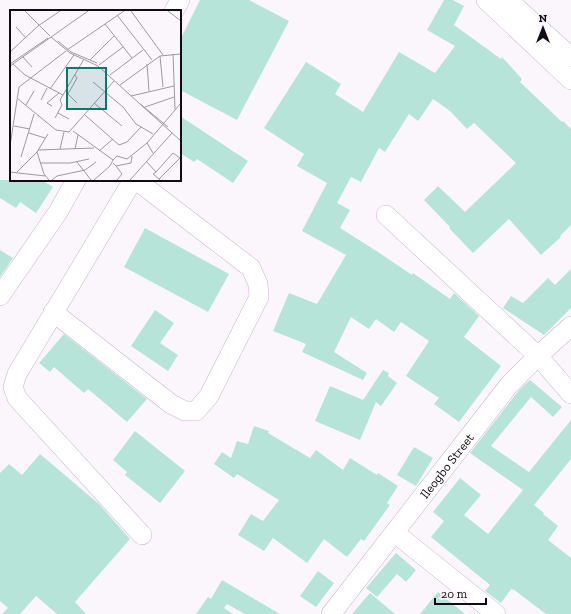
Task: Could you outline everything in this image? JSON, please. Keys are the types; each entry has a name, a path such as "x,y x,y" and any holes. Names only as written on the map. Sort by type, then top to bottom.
{"street":[{"path":"175,10 180,0"},
{"path":"486,0 571,80"},
{"path":"508,0 571,57"},
{"path":"0,296 58,212 75,181"},
{"path":"132,181 16,374 13,387 16,398 142,535"},
{"path":"53,312 171,404 185,412 196,411 208,396 259,297 258,284 251,268 137,181"},
{"path":"386,215 538,356 571,394"},
{"name":"Ileogbo Street","path":"331,614 509,385 571,326"},
{"path":"395,533 496,614"}],"building":[{"path":"200,0 249,0 289,21 237,120 181,91 181,38"},
{"path":"444,0 453,0 464,6 454,25 501,59 502,57 522,79 520,82 571,129 571,225 560,236 561,237 541,255 509,219 473,253 424,200 438,186 465,212 516,163 474,123 467,129 450,111 433,99 418,121 409,114 385,152 379,148 361,182 351,177 337,203 350,210 340,228 412,275 413,273 450,299 454,293 479,316 464,337 501,366 459,422 434,404 439,398 406,376 429,341 401,322 394,332 376,319 369,329 351,317 334,352 367,373 363,380 302,352 306,344 273,331 289,293 317,304 346,255 302,231 327,183 297,166 304,154 264,128 306,62 341,84 335,94 363,112 399,52 435,73 455,46 427,30"},
{"path":"181,117 248,161 233,183 197,159 194,162 181,154"},
{"path":"0,180 44,181 53,187 36,213 20,202 16,208 0,198"},
{"path":"145,228 229,274 208,312 124,267"},
{"path":"0,250 13,258 0,277"},
{"path":"571,269 571,308 544,335 503,308 511,296 523,303 548,278 555,285"},
{"path":"155,310 174,323 160,343 178,355 168,371 131,346"},
{"path":"64,334 147,399 127,422 88,389 84,393 54,367 50,372 39,363"},
{"path":"383,370 389,373 388,376 397,383 381,406 376,402 360,440 315,421 330,386 363,400"},
{"path":"530,380 562,407 553,417 531,397 491,446 529,472 571,420 571,459 534,505 558,526 548,540 571,558 571,614 546,614 513,589 511,589 501,603 485,591 490,585 431,537 444,521 433,512 460,478 481,495 464,515 488,534 523,490 470,453 520,389"},
{"path":"254,426 269,431 268,433 310,458 316,450 343,470 350,458 398,486 387,503 390,505 364,541 361,539 347,557 324,539 307,563 273,538 264,551 238,535 251,514 263,521 279,500 237,474 234,478 214,464 222,452 231,458 237,441 248,444"},
{"path":"135,431 185,471 160,503 125,475 127,472 113,460"},
{"path":"414,447 433,458 416,486 397,475"},
{"path":"40,454 99,504 130,539 75,602 86,614 57,614 36,596 20,614 2,614 8,608 0,601 0,473 9,464 22,475"},
{"path":"396,553 416,570 406,582 397,574 377,597 366,588"},
{"path":"318,571 334,583 316,607 300,596"},
{"path":"222,580 280,614 245,614 227,604 224,608 233,614 196,614 208,597 211,599"},
{"path":"438,592 465,614 420,614"},
{"path":"370,593 395,614 352,614"}]}
